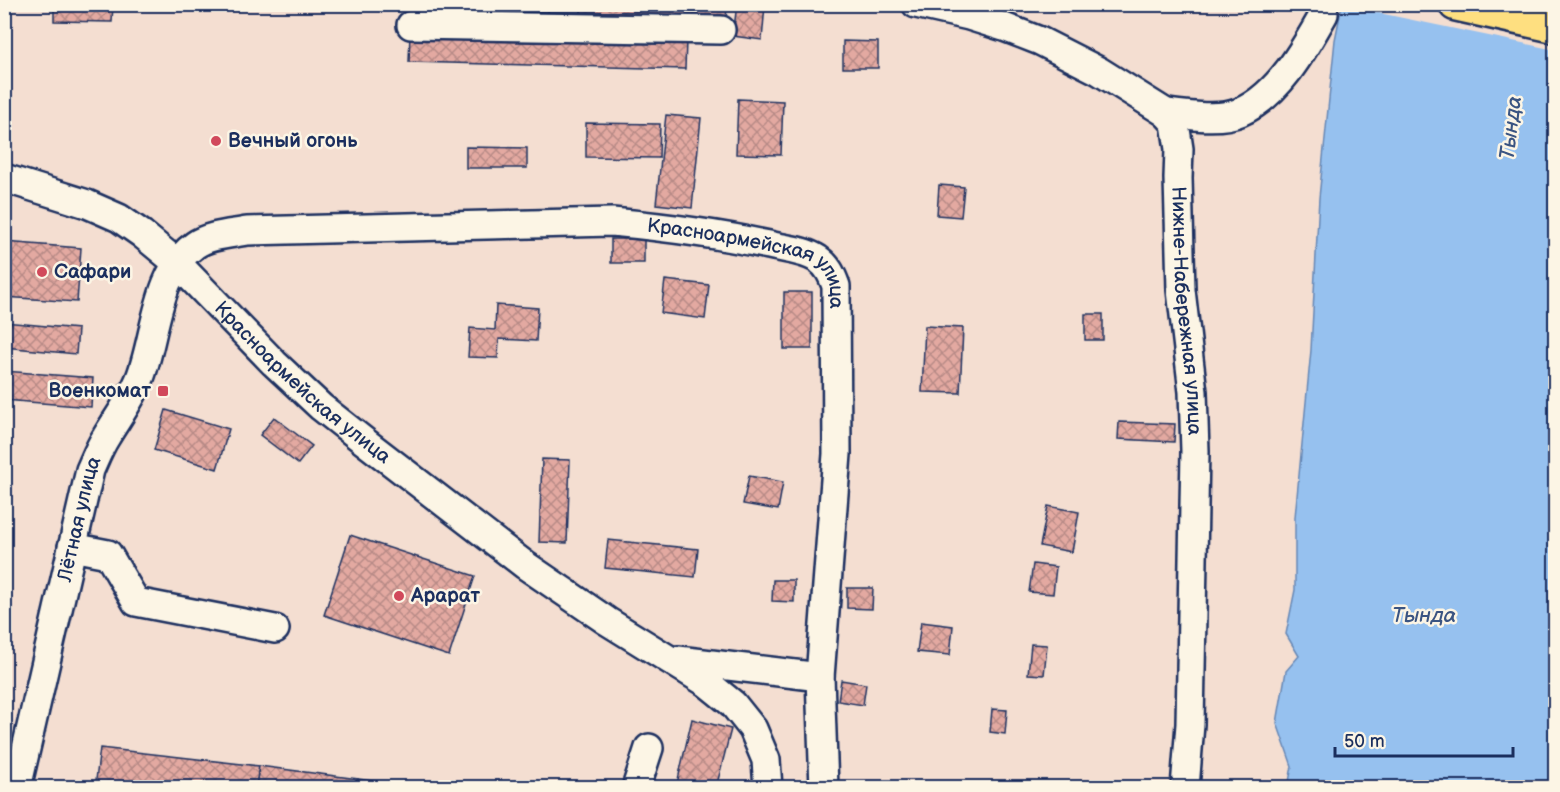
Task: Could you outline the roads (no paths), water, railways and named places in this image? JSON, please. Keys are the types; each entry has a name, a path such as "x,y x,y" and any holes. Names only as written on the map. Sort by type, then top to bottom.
{"highway":[{"path":"1456,4 1556,26"}],"street":[{"path":"916,4 969,16 1040,41 1074,57 1166,113 1203,117 1239,113 1262,100 1295,63 1324,14"},
{"path":"411,25 567,16 720,30"},
{"name":"Нижне-Набережная улица","path":"1166,113 1175,123 1179,149 1181,290 1193,392 1195,451 1190,724 1185,788"},
{"name":"Красноармейская улица","path":"4,178 87,204 119,218 142,234 177,263 274,363 321,407 525,565 607,621 716,690 733,705 753,729 766,760 768,788"},
{"name":"Красноармейская улица","path":"177,263 195,245 214,237 247,231 612,222 734,237 801,252 818,259 830,270 836,285 837,454 820,677 824,788"},
{"name":"Лётная улица","path":"16,788 90,470 104,439 139,381 145,366 162,297 177,263"},
{"path":"72,547 108,554 136,602 275,629"},
{"path":"670,659 820,677"},
{"path":"636,788 649,748"}],"water":[{"name":"Тында","path":"1342,5 1555,5 1555,787 1288,787 1292,766 1277,723 1286,671 1299,656 1286,634 1295,590 1295,517 1311,350 1319,198 1335,40"}],"place":[{"name":"Вечный огонь","path":"216,141"},
{"name":"Сафари","path":"42,272"},
{"name":"Военкомат","path":"163,391"},
{"name":"Арарат","path":"399,596"}]}
